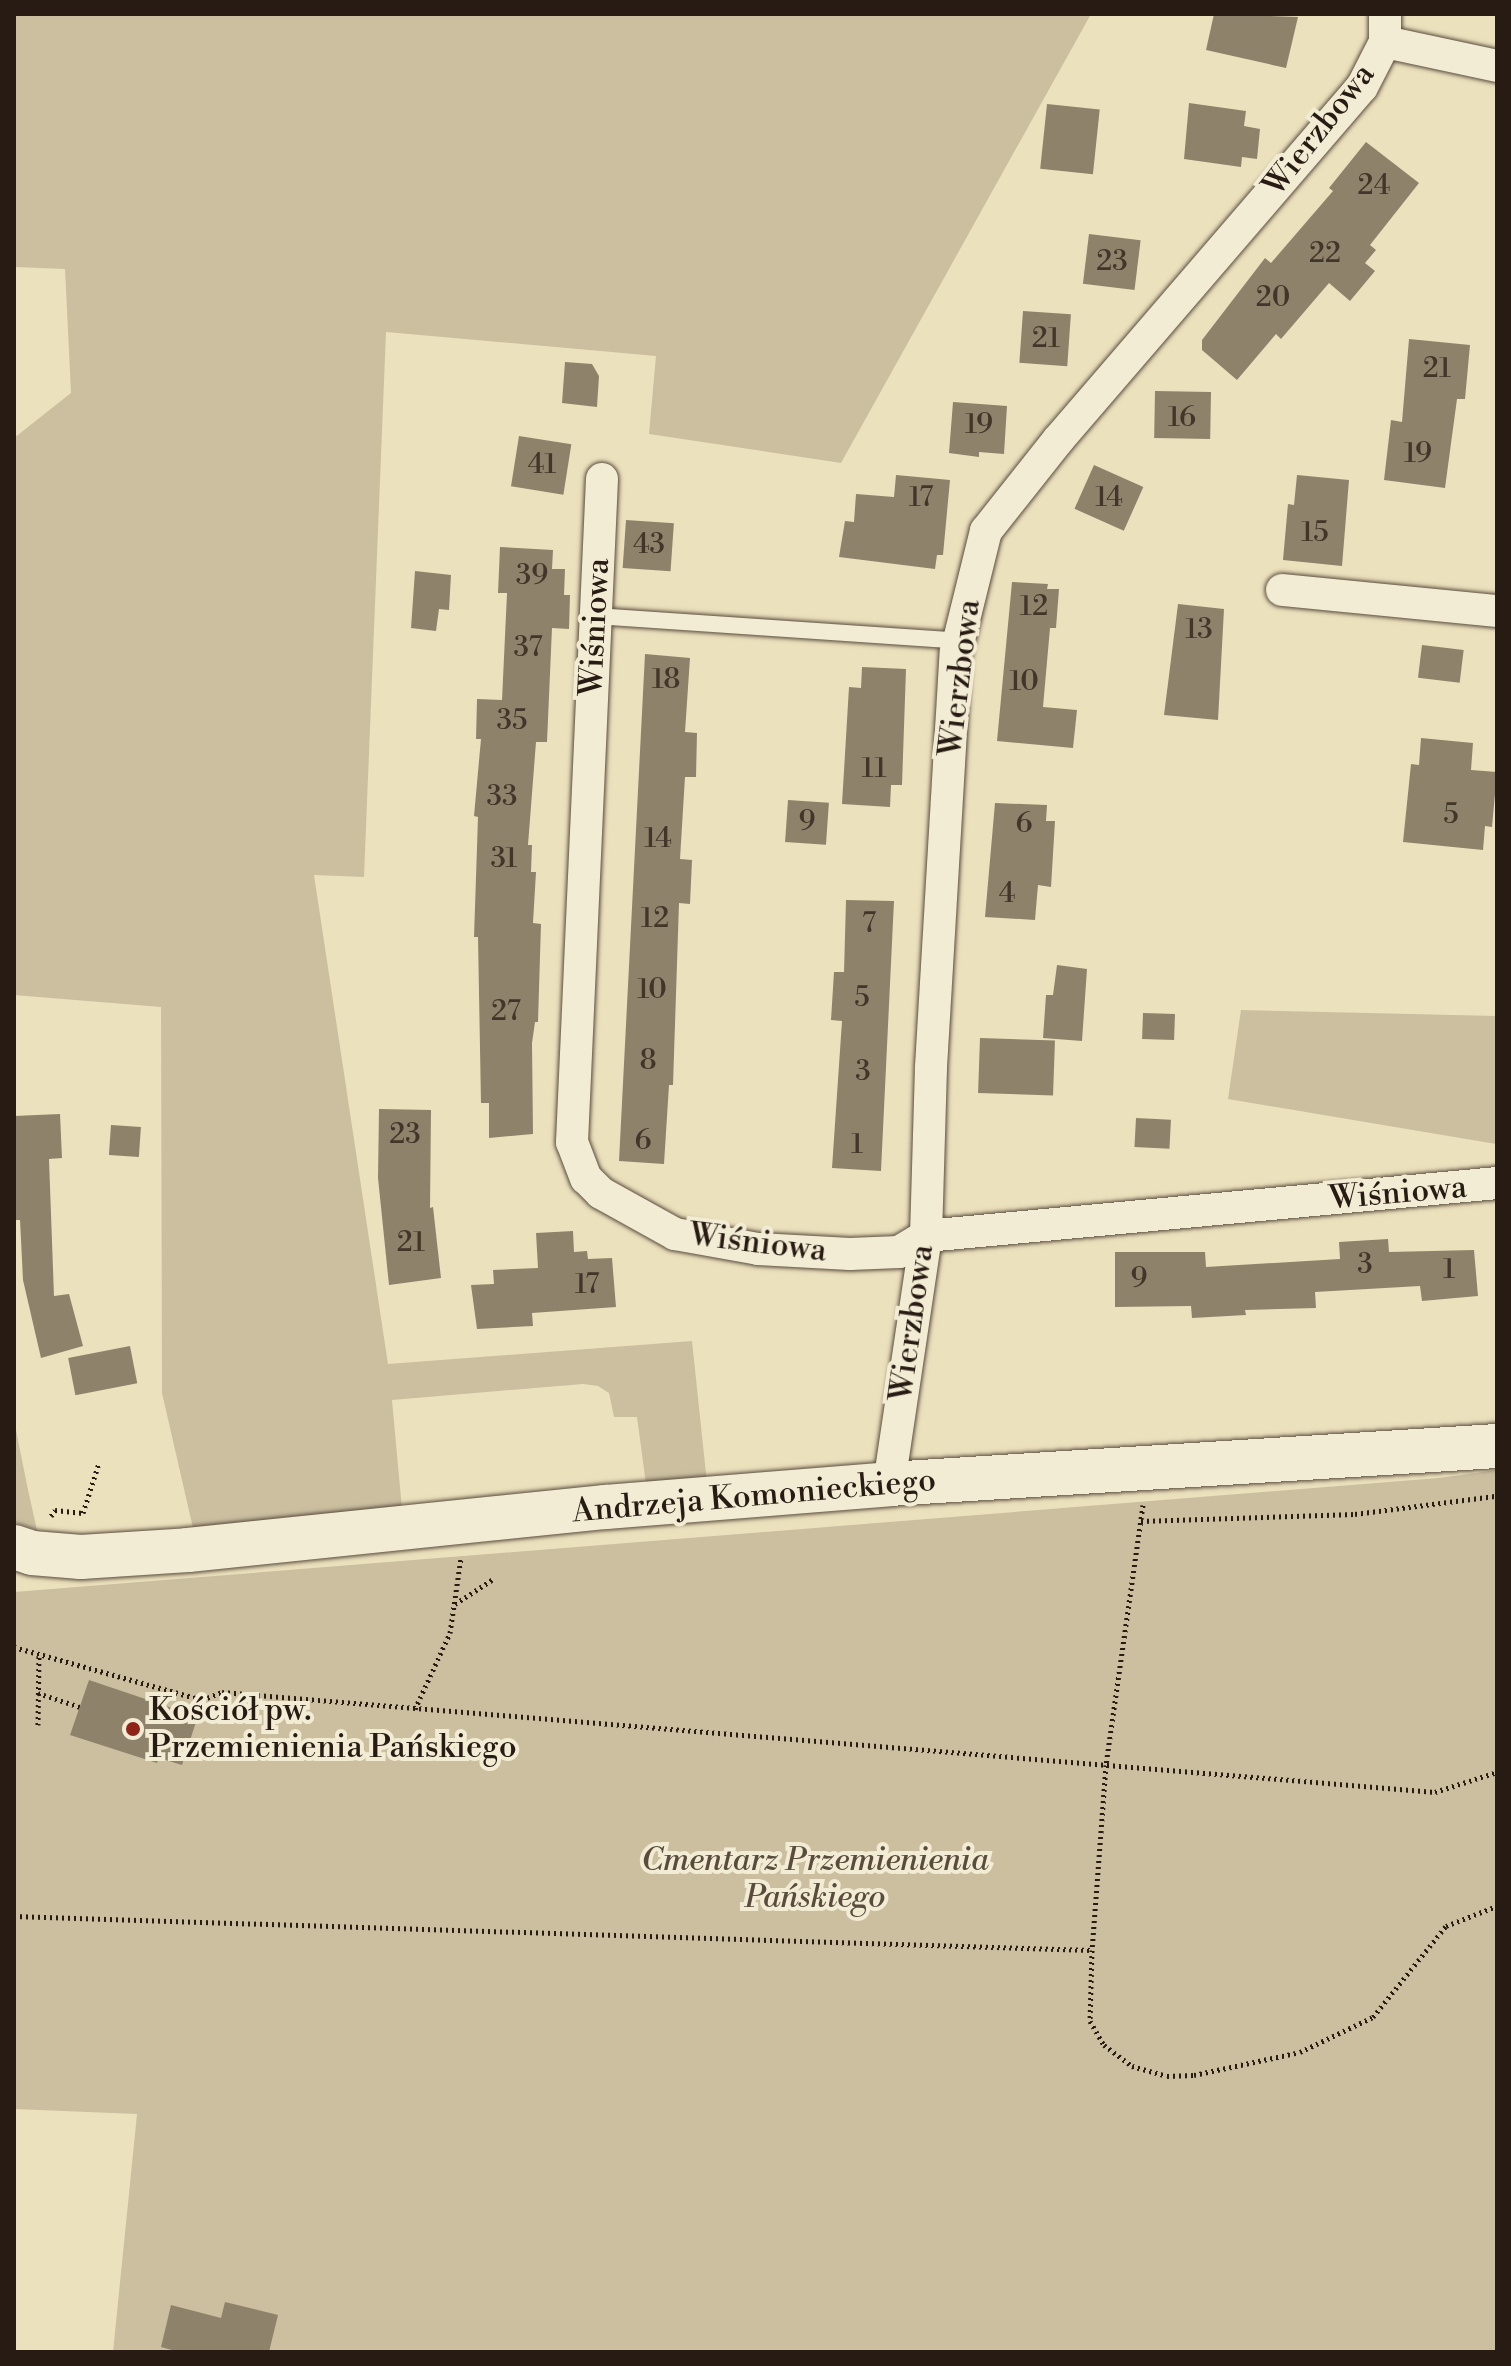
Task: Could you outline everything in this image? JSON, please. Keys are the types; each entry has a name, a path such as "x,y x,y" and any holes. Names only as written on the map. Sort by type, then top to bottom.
{"street":[{"path":"1385,28 1497,66"},
{"name":"Wierzbowa","path":"889,1484 926,1236 931,1067 959,641 986,531 1059,439 1362,87 1385,28"},
{"name":"Wiśniowa","path":"602,479 572,1142 586,1178 622,1207 675,1234 732,1245 789,1251 890,1253 899,1252 926,1236 1497,1183"},
{"path":"1282,590 1497,611"},
{"name":"Andrzeja Komonieckiego","path":"14,1547 32,1553 81,1557 173,1551 606,1507 889,1484 1497,1446"}],"lane":[{"path":"596,616 959,641"}],"path":[{"path":"83,1513 99,1463"},
{"path":"1141,1521 1355,1514 1495,1496"},
{"path":"1144,1501 1106,1765 1092,1950 1090,2021 1104,2045 1144,2072 1167,2076 1194,2075 1300,2052 1363,2024 1385,2005 1446,1926 1497,1906"},
{"path":"415,1709 450,1633 462,1570 460,1545"},
{"path":"455,1604 493,1579"},
{"path":"14,1647 202,1700 222,1692 1435,1792 1497,1772"},
{"path":"38,1725 39,1654"},
{"path":"38,1693 80,1707"},
{"path":"14,1916 1092,1950"}],"green space":[{"path":"14,14 1091,14 841,463 649,434 656,356 386,332 364,877 314,875 388,1364 692,1341 707,1483 646,1484 637,1417 614,1417 609,1393 598,1386 583,1384 392,1400 402,1509 193,1528 162,1393 161,1007 14,995 14,438 71,393 65,269 14,267"},
{"path":"1241,1010 1497,1016 1496,1144 1228,1099"},
{"path":"14,1420 28,1490 37,1530 14,1522"},
{"name":"Cmentarz Przemienienia Pańskiego","path":"1497,1470 1497,2352 113,2352 137,2114 14,2109 14,1592 1439,1478"}],"building":[{"path":"1214,14 1298,17 1286,68 1206,50"},
{"path":"1189,103 1246,111 1244,126 1260,129 1257,159 1242,157 1241,167 1184,159"},
{"path":"1047,104 1100,110 1093,174 1040,169"},
{"path":"1366,142 1419,183 1370,245 1376,250 1365,263 1375,271 1350,301 1329,283 1281,339 1276,334 1237,380 1202,350 1202,340 1265,258 1271,263 1333,191 1329,188"},
{"path":"1089,234 1141,240 1135,290 1083,284"},
{"path":"1023,311 1071,314 1067,366 1019,363"},
{"path":"1409,339 1470,345 1465,399 1457,399 1445,488 1384,480 1391,420 1402,422"},
{"path":"565,362 592,364 599,376 597,407 562,403"},
{"path":"1155,391 1211,392 1210,439 1154,438"},
{"path":"953,402 1007,406 1004,454 979,452 979,457 949,453"},
{"path":"519,436 571,444 563,495 511,486"},
{"path":"1094,465 1143,487 1124,531 1074,509"},
{"path":"896,475 950,480 943,555 937,555 935,569 839,557 845,521 854,522 856,494 894,497"},
{"path":"1297,475 1349,480 1342,566 1283,560 1288,504 1294,505"},
{"path":"626,520 674,523 671,571 623,568"},
{"path":"500,547 553,550 552,569 565,569 564,595 570,595 569,629 552,628 547,742 536,742 528,845 532,845 531,872 536,872 533,923 541,924 538,1022 535,1022 532,1043 533,1134 489,1138 489,1103 481,1103 478,937 474,937 478,817 474,816 481,739 476,739 477,699 502,700 507,593 498,593"},
{"path":"415,571 451,575 449,610 439,609 436,631 411,628"},
{"path":"1012,582 1048,584 1047,589 1059,589 1056,628 1050,628 1043,707 1077,710 1073,748 997,741"},
{"path":"1178,604 1224,609 1218,720 1164,715"},
{"path":"1422,645 1464,650 1460,683 1418,678"},
{"path":"645,654 690,658 685,732 697,733 696,777 685,777 680,859 692,860 690,904 679,903 673,1085 669,1085 664,1164 619,1161"},
{"path":"862,667 906,669 902,785 891,785 890,807 842,804 849,687 861,688"},
{"path":"1421,738 1473,743 1471,770 1497,772 1492,827 1485,826 1483,850 1403,842 1411,764 1419,765"},
{"path":"788,800 829,803 826,845 785,842"},
{"path":"995,803 1047,805 1046,821 1055,821 1051,887 1038,885 1035,920 985,917"},
{"path":"846,900 894,901 881,1171 832,1168 842,1021 831,1020 834,972 844,972"},
{"path":"1057,965 1087,969 1082,1041 1043,1038 1046,995 1053,995"},
{"path":"1143,1013 1175,1014 1174,1040 1142,1039"},
{"path":"980,1038 1055,1041 1053,1096 978,1093"},
{"path":"379,1109 431,1110 430,1208 433,1207 441,1278 389,1285 378,1178"},
{"path":"60,1114 62,1158 49,1159 54,1296 69,1294 83,1346 41,1358 23,1280 20,1220 16,1220 14,1116"},
{"path":"1136,1118 1171,1120 1169,1149 1134,1147"},
{"path":"111,1125 141,1127 139,1157 109,1155"},
{"path":"573,1231 574,1252 587,1251 588,1259 612,1258 616,1307 532,1313 533,1326 477,1329 471,1285 494,1284 493,1270 538,1268 536,1233"},
{"path":"1388,1239 1389,1252 1474,1250 1478,1296 1422,1301 1420,1286 1315,1292 1316,1308 1245,1310 1246,1315 1192,1318 1191,1306 1115,1307 1115,1252 1205,1252 1206,1267 1340,1259 1339,1242"},
{"path":"130,1346 137,1383 75,1395 68,1358"},
{"name":"Kościół pw. Przemienienia Pańskiego","path":"89,1680 175,1709 173,1715 196,1722 182,1765 159,1758 157,1763 70,1735"},
{"path":"225,2302 278,2315 269,2352 179,2352 161,2347 171,2305 221,2318"}],"place":[{"name":"Kościół pw. Przemienienia Pańskiego","path":"133,1729"}]}
